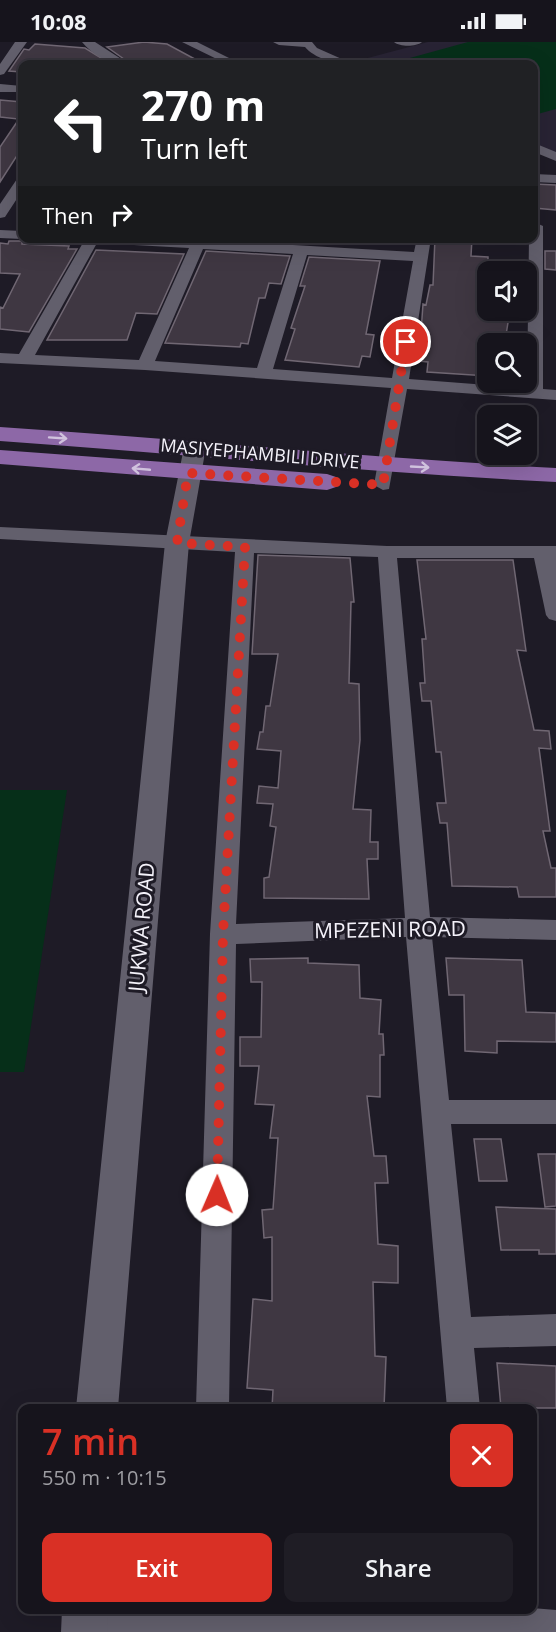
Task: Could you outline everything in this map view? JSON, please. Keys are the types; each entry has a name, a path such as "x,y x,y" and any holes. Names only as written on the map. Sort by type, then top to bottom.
{"main road":[{"name":"MASIYEPHAMBILI DRIVE","path":"0,434 192,460 385,475 556,496"},
{"name":"MASIYEPHAMBILI DRIVE","path":"0,457 192,460"},
{"name":"MASIYEPHAMBILI DRIVE","path":"385,475 556,475"}],"street":[{"path":"11,42 33,42"},
{"path":"0,72 21,42"},
{"path":"88,42 99,52 115,60"},
{"path":"188,42 226,60"},
{"path":"279,42 306,43 339,60"},
{"path":"400,42 416,42"},
{"path":"93,60 99,52"},
{"path":"0,88 18,89"},
{"path":"538,149 556,157"},
{"path":"538,178 556,179"},
{"path":"1,211 18,189"},
{"path":"535,394 539,226"},
{"path":"0,234 18,235"},
{"path":"24,360 88,243"},
{"path":"176,243 422,257"},
{"path":"385,475 398,384 423,243"},
{"path":"145,365 198,244"},
{"path":"263,375 301,250"},
{"path":"0,358 145,365 556,395"},
{"name":"JUKWA ROAD","path":"97,1404 177,543 192,460"},
{"path":"0,533 245,547 387,552 550,552 556,615"},
{"path":"212,1404 223,934 245,547"},
{"path":"387,552 418,927 464,1404"},
{"name":"MPEZENI ROAD","path":"223,934 418,927 556,930"},
{"path":"436,1113 556,1112"},
{"path":"455,1333 556,1330"},
{"path":"85,1622 489,1622 556,1628"}],"shaded area":[{"path":"428,42 556,42 556,154 538,147 538,60 360,60"}],"green space":[{"path":"468,42 556,42 556,109 538,114 538,60 403,60"},
{"path":"0,790 67,790 24,1072 0,1072"}],"building":[{"path":"144,42 167,44 197,60 125,60 107,47"},
{"path":"35,44 85,48 104,60 18,60 18,72 9,71 24,49 29,50"},
{"path":"0,100 18,102 18,119 0,117"},
{"path":"18,120 18,157 16,157 0,182 0,147"},
{"path":"538,184 556,185 556,210 538,208"},
{"path":"9,241 18,241 22,244 69,246 68,249 77,249 29,332 0,329 0,307 3,308 20,274 0,273 0,243 8,244"},
{"path":"435,243 472,243 471,256 488,257 488,261 477,261 477,321 508,321 506,333 477,333 477,375 427,372 428,362 419,361 423,304 426,305 430,285 433,285"},
{"path":"96,250 184,254 157,314 136,313 127,340 47,340"},
{"path":"206,251 290,256 281,284 269,283 265,298 259,298 248,344 241,343 240,347 165,343"},
{"path":"545,251 556,251 556,270 545,269"},
{"path":"309,257 380,261 366,334 374,335 370,357 362,356 359,367 285,360 295,329 291,328 305,286 300,286"},
{"path":"258,555 350,558 354,602 351,602 349,683 359,684 360,740 353,809 371,810 370,842 378,842 378,859 367,859 369,899 264,898 264,878 269,877 276,827 270,826 273,804 257,803 259,786 278,788 281,751 257,749 260,732 263,732 266,706 270,706 278,654 252,654"},
{"path":"417,560 513,560 526,651 517,650 534,730 549,731 551,749 539,748 550,831 543,831 551,868 556,868 556,897 519,897 517,887 452,886 447,823 440,823 437,803 446,803 441,752 436,752 431,701 422,701 420,683 425,683 422,639 426,639"},
{"path":"308,958 308,963 359,965 360,998 381,1000 379,1034 383,1034 384,1055 380,1055 380,1097 367,1096 374,1156 386,1156 388,1183 375,1183 378,1244 398,1246 398,1283 373,1282 375,1356 386,1357 384,1404 272,1404 273,1390 247,1388 253,1299 272,1301 272,1237 264,1238 262,1210 273,1209 278,1138 270,1138 274,1105 255,1104 259,1066 240,1066 240,1037 261,1037 262,982 251,982 250,959"},
{"path":"446,958 522,960 526,1012 556,1013 556,1042 497,1041 497,1053 465,1051 464,995 449,995"},
{"path":"474,1139 501,1139 507,1181 479,1181"},
{"path":"538,1154 556,1154 556,1206 545,1207"},
{"path":"496,1207 556,1209 556,1254 539,1254 539,1250 501,1250"},
{"path":"497,1363 556,1366 556,1408 537,1408 537,1404 501,1404"}],"route":[{"path":"217,1195 223,934 245,547 177,543 188,473 383,485 406,342"}]}
